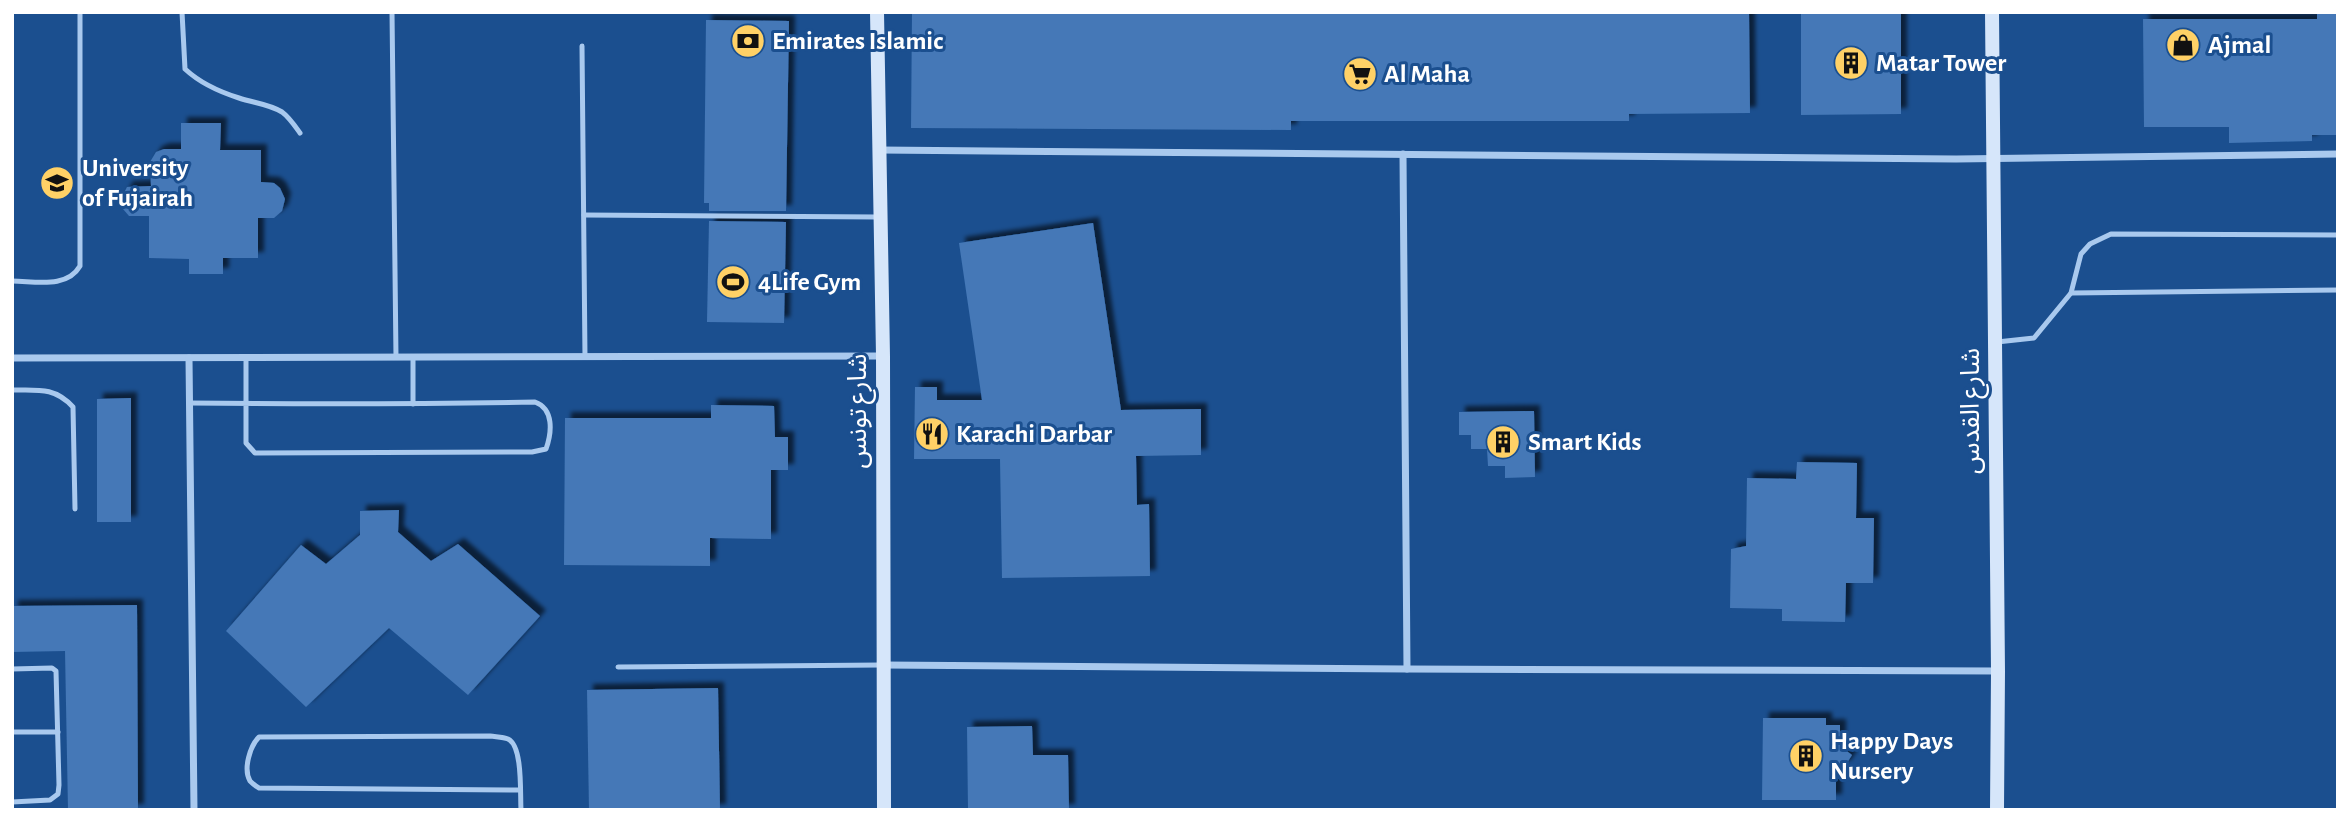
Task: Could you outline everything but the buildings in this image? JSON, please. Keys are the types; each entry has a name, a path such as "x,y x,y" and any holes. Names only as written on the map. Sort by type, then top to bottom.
{"street":[{"name":"شارع تونس","path":"877,12 883,356 884,810"},
{"name":"شارع القدس","path":"1992,12 1997,809"},
{"path":"880,150 1994,159 2338,154"},
{"path":"1403,154 1407,669"},
{"path":"12,358 883,356"},
{"path":"189,358 194,810"},
{"path":"884,665 1998,671"}],"lane":[{"path":"12,281 60,281 69,278 80,266 80,12"},
{"path":"182,12 186,69 196,79 220,91 268,105 285,114 300,133"},
{"path":"392,12 396,357"},
{"path":"582,46 585,357"},
{"path":"584,215 881,217"},
{"path":"1995,342 2034,338 2071,293 2081,254 2090,244 2111,234 2338,234"},
{"path":"2071,293 2338,290"},
{"path":"413,357 413,404"},
{"path":"189,403 246,404 413,404 535,402 544,405 550,414 547,449 532,452 255,453 246,443 246,404 246,358"},
{"path":"12,390 45,390 63,395 73,407 75,509"},
{"path":"618,667 884,665"},
{"path":"12,668 52,668 56,671 58,732 58,794 50,800 12,802"},
{"path":"12,732 58,732"},
{"path":"520,790 259,788 248,776 249,749 259,737 491,736 509,740 518,749 521,810"}],"place":[{"name":"Emirates Islamic","path":"748,41"},
{"name":"Ajmal","path":"2183,45"},
{"name":"Matar Tower","path":"1851,63"},
{"name":"Al Maha","path":"1360,74"},
{"name":"University of Fujairah","path":"57,183"},
{"name":"4Life Gym","path":"733,282"},
{"name":"Karachi Darbar","path":"932,434"},
{"name":"Smart Kids","path":"1503,442"},
{"name":"Happy Days Nursery","path":"1806,756"}]}
